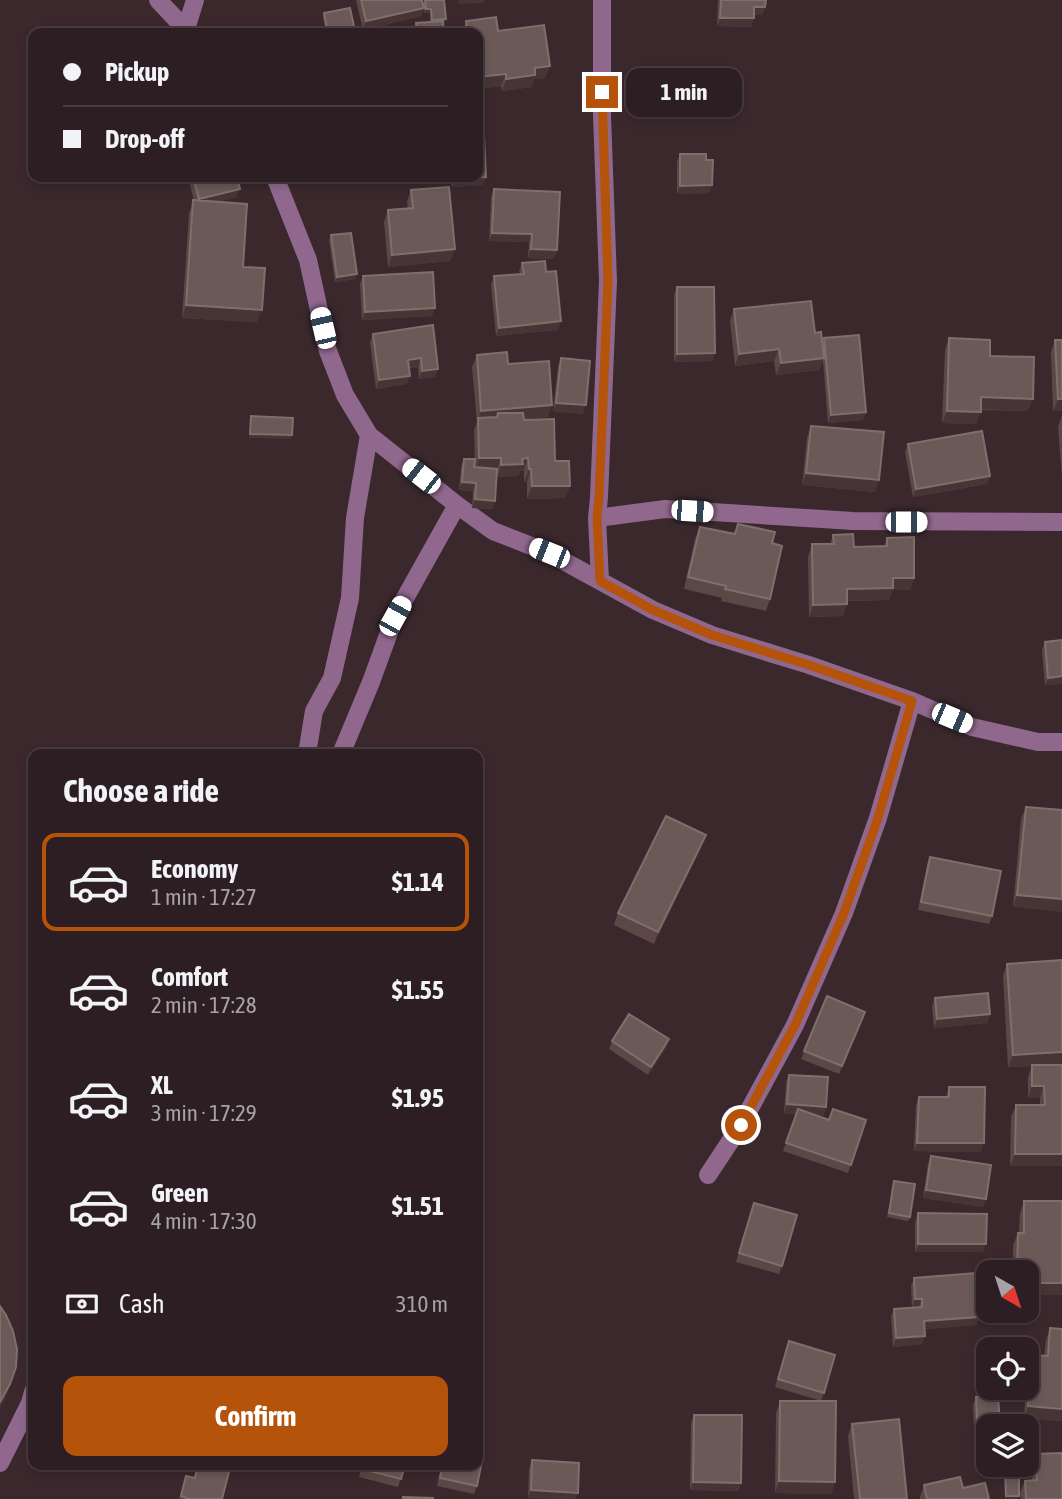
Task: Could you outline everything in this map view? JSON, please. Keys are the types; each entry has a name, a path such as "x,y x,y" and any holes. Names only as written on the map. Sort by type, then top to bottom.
{"street":[{"path":"158,0 185,28"},
{"path":"189,28 195,0"},
{"path":"600,581 597,518 608,281 602,115 602,0"},
{"path":"277,182 308,260 328,351 345,395 369,435 457,505 494,531 549,553 653,610 712,635 912,701 972,727 1038,742 1062,742"},
{"path":"308,749 314,711 332,678 351,598 355,518 369,435"},
{"path":"343,749 395,616 457,505"},
{"path":"597,518 665,509 853,521 1062,523"},
{"path":"708,1175 741,1125 795,1025 844,913 878,818 912,701"},
{"path":"0,1463 28,1408"}],"building":[{"path":"361,0 422,0 424,8 366,21"},
{"path":"425,0 444,0 446,19 432,20 431,9 426,9"},
{"path":"721,0 766,0 765,7 754,7 754,18 720,18"},
{"path":"350,8 354,28 327,28 324,13"},
{"path":"496,17 498,31 544,25 550,66 535,68 535,75 506,79 506,74 483,76 483,28 467,28 466,21"},
{"path":"443,21 444,28 416,28 416,23"},
{"path":"483,136 484,136 486,177 483,177"},
{"path":"680,154 706,154 706,160 713,160 712,185 680,186"},
{"path":"194,182 238,182 240,189 199,199"},
{"path":"449,187 455,249 392,255 388,210 413,208 411,190"},
{"path":"494,189 560,192 557,250 531,249 532,234 492,233"},
{"path":"193,200 247,204 243,267 265,268 262,310 186,305"},
{"path":"351,233 357,274 337,277 331,235"},
{"path":"545,261 546,272 556,271 561,321 499,328 494,276 524,274 522,263"},
{"path":"433,272 435,308 365,312 363,276"},
{"path":"677,287 714,287 715,353 677,354"},
{"path":"811,301 815,333 821,332 824,358 781,363 779,349 739,354 734,309"},
{"path":"433,325 438,369 422,371 421,358 408,360 410,376 379,380 373,334"},
{"path":"859,335 866,412 831,415 824,338"},
{"path":"949,338 990,340 990,356 1034,357 1033,399 981,397 981,412 947,411"},
{"path":"1055,340 1062,340 1062,399 1058,399"},
{"path":"507,352 508,364 549,361 552,405 481,411 477,355"},
{"path":"561,358 590,361 586,405 556,403"},
{"path":"498,413 523,413 524,420 554,419 555,461 569,461 570,486 532,486 528,458 522,459 523,464 501,465 501,458 479,458 478,418 497,417"},
{"path":"251,416 293,418 292,435 250,434"},
{"path":"811,426 884,432 879,480 806,473"},
{"path":"982,431 990,476 916,489 908,444"},
{"path":"464,459 475,459 474,467 497,469 495,501 475,499 476,483 462,482"},
{"path":"738,524 775,532 772,543 782,546 770,599 688,577 700,527 735,534"},
{"path":"853,534 854,547 887,546 887,538 914,537 914,578 893,578 893,588 847,589 847,604 813,605 812,544 834,544 833,535"},
{"path":"1062,640 1062,676 1048,678 1045,642"},
{"path":"1026,807 1062,810 1062,899 1017,895"},
{"path":"666,816 706,835 658,932 618,913"},
{"path":"930,857 1001,871 992,916 921,902"},
{"path":"1062,960 1062,1052 1013,1055 1007,964"},
{"path":"988,993 990,1014 937,1019 935,998"},
{"path":"827,996 865,1012 842,1066 804,1051"},
{"path":"629,1014 669,1039 651,1067 612,1041"},
{"path":"1032,1065 1062,1065 1062,1154 1015,1154 1016,1105 1045,1105 1044,1086 1032,1086"},
{"path":"789,1075 828,1077 826,1107 787,1104"},
{"path":"949,1087 985,1087 984,1143 917,1143 919,1097 949,1097"},
{"path":"798,1109 829,1120 833,1109 866,1120 851,1165 786,1143"},
{"path":"931,1156 991,1165 986,1199 926,1190"},
{"path":"894,1181 915,1184 910,1217 889,1213"},
{"path":"1024,1201 1062,1201 1062,1283 1040,1283 1040,1260 1017,1260 1018,1233 1024,1233"},
{"path":"754,1203 797,1215 782,1266 739,1253"},
{"path":"918,1213 987,1214 986,1244 918,1244"},
{"path":"976,1273 976,1317 924,1321 925,1336 896,1338 894,1309 922,1307 922,1299 915,1299 914,1278"},
{"path":"0,1306 13,1331 17,1349 16,1367 0,1402"},
{"path":"1050,1328 1062,1329 1062,1409 1028,1406 1028,1400 1039,1400 1039,1355 1048,1356"},
{"path":"789,1341 835,1355 824,1393 778,1379"},
{"path":"976,1400 998,1400 999,1414 977,1414"},
{"path":"780,1401 836,1401 835,1482 779,1481"},
{"path":"694,1415 742,1415 741,1483 693,1482"},
{"path":"899,1419 907,1499 860,1499 852,1424"},
{"path":"1062,1453 1062,1499 1026,1499 1025,1481 1037,1480 1039,1477 1039,1454"},
{"path":"532,1460 579,1463 578,1493 531,1490"},
{"path":"197,1470 229,1470 222,1499 189,1499 181,1496 186,1476 195,1478"},
{"path":"366,1470 404,1470 401,1479"},
{"path":"442,1470 480,1470 477,1486 440,1478"},
{"path":"960,1477 963,1488 985,1483 989,1499 927,1499 924,1485"},
{"path":"1005,1477 1019,1477 1019,1496 1006,1496"},
{"path":"403,1497 434,1498 403,1499"}],"route":[{"path":"602,92 608,281 597,518 600,581 653,610 712,635 912,701 878,818 844,913 795,1025 741,1125"}]}
